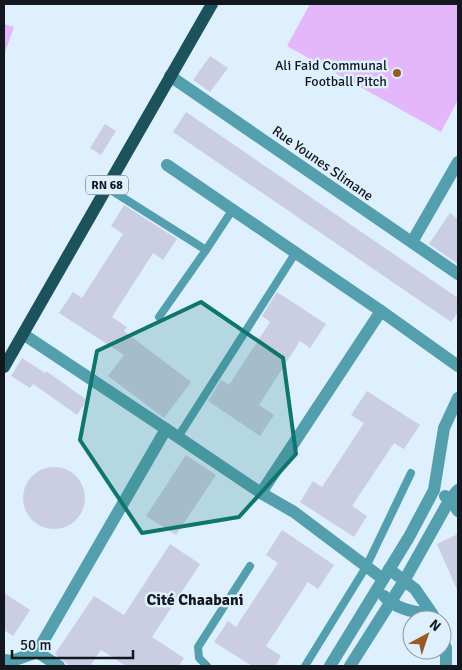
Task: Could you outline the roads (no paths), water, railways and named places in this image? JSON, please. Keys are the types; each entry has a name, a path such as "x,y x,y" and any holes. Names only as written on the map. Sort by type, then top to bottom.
{"main road":[{"name":"RN 68","path":"4,367 212,4"}],"street":[{"name":"Rue Younes Slimane","path":"170,76 458,274"},
{"path":"412,242 458,162"},
{"path":"167,165 296,252 458,366"},
{"path":"261,493 381,311"},
{"path":"23,334 261,493 294,512 383,579 404,581 414,589 428,610"},
{"path":"330,666 434,490 444,428 458,398"},
{"path":"10,662 37,652 166,429"},
{"path":"434,490 454,494"},
{"path":"454,494 458,511"},
{"path":"350,666 404,581 454,494"},
{"path":"383,579 389,602"},
{"path":"389,602 408,610"},
{"path":"37,652 58,666"}],"lane":[{"path":"106,187 206,250"},
{"path":"159,317 233,209"},
{"path":"178,437 296,252"},
{"path":"305,666 366,567 411,473"},
{"path":"207,666 200,658 198,646 250,566"}],"place":[{"name":"Ali Faid Communal Football Pitch","path":"397,73"}],"district":[{"name":"Cité Chaabani","path":"195,599"}]}
